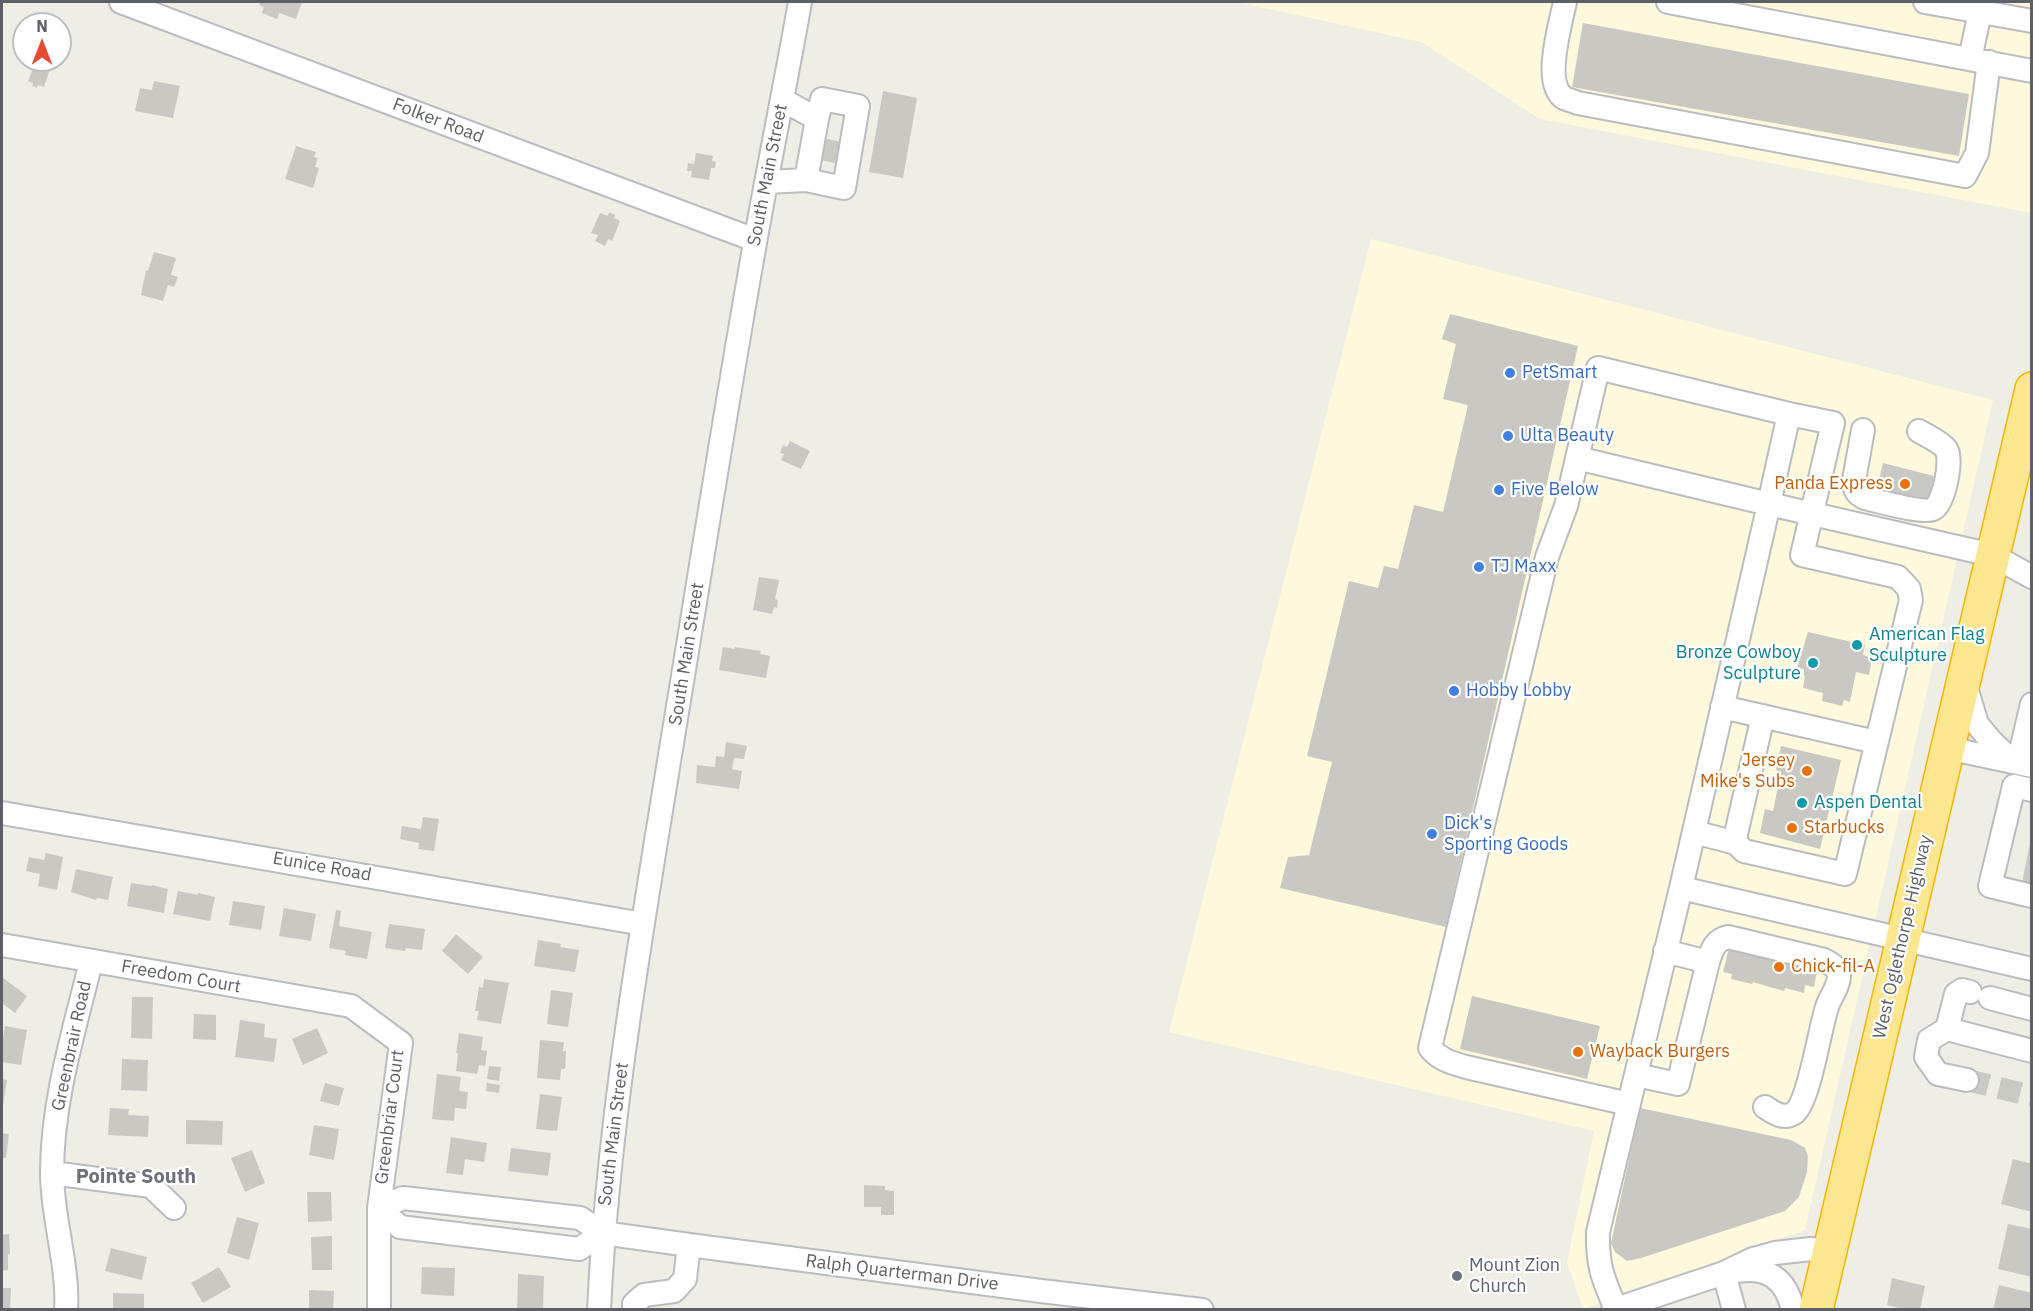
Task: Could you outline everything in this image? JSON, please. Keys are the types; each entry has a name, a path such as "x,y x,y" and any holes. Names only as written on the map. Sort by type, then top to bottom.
{"highway":[{"name":"West Oglethorpe Highway","path":"1816,1310 2031,389"}],"street":[{"name":"Folker Road","path":"120,2 755,240"},
{"name":"South Main Street","path":"599,1310 603,1233 619,1083 643,924 755,240 800,2"},
{"path":"1566,2 1553,76 1563,98 1578,103 1965,176 1977,153 1980,12"},
{"path":"1668,2 2031,71"},
{"path":"1925,2 2031,21"},
{"path":"806,180 831,151 858,106 822,99 817,119"},
{"path":"767,182 806,180 844,188 817,119 783,100"},
{"path":"1629,1104 1448,1062 1437,1056 1430,1048 1547,557 1566,506 1598,368 1833,423 1802,555 1898,577 1910,589 1911,600 1845,874 1744,851 1736,843 1694,832"},
{"path":"1789,414 1681,888 1598,1232 1598,1262 1614,1309 1644,1305 1753,1259 1775,1253 1811,1249 1830,1251"},
{"path":"1863,430 1854,480 1854,489 1857,494 1865,498 1931,510 1942,498 1949,455 1945,447 1919,431"},
{"path":"1577,458 1992,555 2031,577"},
{"path":"1963,679 1977,724 1991,741 2021,764"},
{"path":"2021,764 2031,704"},
{"path":"1722,707 1876,742"},
{"path":"1736,843 1736,834 1763,716"},
{"path":"1947,748 2021,764"},
{"path":"2031,790 2014,786 1990,886 2031,896"},
{"name":"Eunice Road","path":"2,813 643,924"},
{"path":"1681,888 2031,969"},
{"path":"1636,1075 1678,1084 1707,962 1720,938 1728,937 1824,960 1832,964 1838,973 1839,980 1827,1006 1804,1101 1793,1114 1786,1116 1778,1115 1765,1107"},
{"name":"Freedom Court","path":"2,945 351,1006 359,1011"},
{"path":"1665,951 1707,962"},
{"name":"Greenbrair Road","path":"66,1310 67,1294 55,1220 52,1173 59,1090 91,962"},
{"path":"1967,1080 1938,1074 1926,1057 1929,1040 1947,1029 1956,994 1962,990 2031,1009"},
{"name":"Greenbriar Court","path":"359,1011 401,1043 379,1208"},
{"path":"1947,1029 2031,1051"},
{"path":"52,1173 151,1186 174,1208"},
{"name":"Ralph Quarterman Drive","path":"379,1208 403,1198 580,1218 603,1233 1202,1310"},
{"path":"379,1208 400,1227 579,1249 603,1233"},
{"path":"379,1208 379,1310"},
{"path":"634,1310 634,1304 644,1295 674,1291 685,1279 689,1245"},
{"path":"1724,1273 1751,1268 1777,1277 1791,1299 1793,1310"},
{"path":"1724,1273 1734,1310"}],"shaded area":[{"path":"1237,2 2031,2 2031,213 1540,119 1421,42"},
{"path":"1371,239 1993,400 1805,1230 1583,1309 1567,1263 1594,1131 1169,1032"}],"building":[{"path":"261,2 302,2 296,19 279,13 277,19 262,13 264,7 259,5"},
{"path":"1583,23 1969,94 1959,156 1572,87"},
{"path":"31,72 49,72 44,87 38,85 37,88 28,81"},
{"path":"154,81 180,86 173,118 135,111 140,88 152,90"},
{"path":"883,91 917,98 903,178 869,172"},
{"path":"296,146 316,152 314,157 318,158 315,167 319,168 313,188 285,179"},
{"path":"696,153 713,156 712,161 716,162 715,168 711,168 709,180 691,177 692,171 687,171 688,163 694,164"},
{"path":"609,212 620,221 612,241 608,239 605,246 595,241 598,235 591,233 600,213 608,216"},
{"path":"154,252 176,258 171,275 178,277 174,287 168,285 163,301 141,295 146,270 148,271"},
{"path":"1450,314 1578,346 1446,927 1280,888 1288,857 1309,855 1332,762 1307,756 1349,581 1378,588 1384,566 1398,569 1414,505 1443,512 1468,405 1443,399 1456,344 1442,339"},
{"path":"790,441 810,451 801,469 781,460 784,454 780,453 783,445 787,447"},
{"name":"Panda Express","path":"1883,463 1934,476 1927,505 1876,493"},
{"path":"759,577 779,580 775,599 778,600 777,608 774,607 772,614 753,610"},
{"path":"1808,632 1865,645 1863,655 1872,658 1869,675 1856,672 1850,702 1844,700 1842,706 1822,701 1823,693 1803,688 1804,669 1797,668"},
{"path":"723,647 761,651 760,654 770,656 766,678 719,670"},
{"path":"726,742 747,746 744,759 734,758 732,769 742,771 739,789 696,783 697,765 715,767 716,756 724,757"},
{"path":"1781,746 1841,760 1820,849 1760,833 1765,809 1773,811 1779,782 1774,781"},
{"path":"423,817 439,819 434,851 418,849 419,843 400,839 402,826 421,829"},
{"path":"2030,843 2032,843 2032,885 2022,883"},
{"path":"46,853 63,857 57,890 38,886 40,874 26,871 29,857 44,860"},
{"path":"76,869 113,877 108,900 97,898 96,900 71,892"},
{"path":"131,883 168,889 164,913 127,906"},
{"path":"178,891 215,897 210,921 173,914"},
{"path":"233,901 265,906 261,930 229,925"},
{"path":"284,908 316,914 311,941 279,936"},
{"path":"336,910 341,911 339,926 372,932 367,959 345,955 346,951 329,948"},
{"path":"389,924 425,929 422,950 406,948 405,951 385,948"},
{"path":"456,934 483,957 468,974 442,951"},
{"path":"538,940 579,950 575,972 534,966"},
{"path":"1730,944 1812,962 1811,970 1817,971 1814,987 1805,985 1804,993 1785,988 1784,991 1753,982 1752,984 1731,979 1732,974 1723,972"},
{"path":"2,977 27,996 15,1013 2,1003"},
{"path":"484,979 509,983 501,1024 477,1020 479,1011 475,1011 479,987 483,988"},
{"path":"551,990 573,993 568,1027 547,1024"},
{"path":"1472,996 1600,1026 1587,1079 1460,1049"},
{"path":"132,997 153,997 152,1039 131,1038"},
{"path":"194,1014 216,1015 216,1040 193,1039"},
{"path":"240,1020 265,1024 264,1037 277,1039 274,1062 235,1057"},
{"path":"5,1026 27,1030 21,1065 2,1062"},
{"path":"317,1028 328,1053 303,1065 292,1039"},
{"path":"459,1033 483,1037 481,1050 487,1051 485,1066 479,1065 477,1074 456,1071"},
{"path":"540,1040 564,1042 565,1069 561,1069 560,1080 537,1078"},
{"path":"122,1059 148,1060 147,1091 121,1090"},
{"path":"489,1066 501,1067 499,1081 487,1079"},
{"path":"437,1074 461,1077 459,1091 468,1092 466,1109 455,1108 454,1121 432,1119"},
{"path":"2,1079 7,1080 3,1105 2,1104"},
{"path":"325,1083 344,1088 339,1106 320,1101"},
{"path":"487,1083 500,1085 499,1093 486,1091"},
{"path":"540,1094 562,1097 557,1131 536,1129"},
{"path":"110,1108 129,1109 128,1115 149,1116 148,1137 108,1135"},
{"path":"1640,1108 1791,1140 1805,1148 1808,1156 1807,1172 1799,1197 1785,1211 1627,1261 1615,1252 1611,1243"},
{"path":"186,1120 223,1121 222,1145 186,1144"},
{"path":"314,1125 339,1129 334,1160 309,1155"},
{"path":"2,1133 9,1134 6,1158 2,1158"},
{"path":"451,1137 487,1143 484,1162 465,1159 463,1175 446,1173"},
{"path":"511,1148 551,1153 548,1176 508,1171"},
{"path":"252,1150 265,1183 245,1192 231,1158"},
{"path":"2013,1159 2032,1164 2032,1212 2001,1204"},
{"path":"864,1185 885,1186 885,1190 894,1191 894,1215 881,1215 881,1207 864,1207"},
{"path":"307,1192 331,1192 332,1221 308,1222"},
{"path":"237,1217 259,1223 249,1260 227,1253"},
{"path":"2008,1224 2032,1229 2032,1277 1998,1269"},
{"path":"9,1234 8,1270 2,1271 2,1235"},
{"path":"332,1236 332,1270 312,1270 311,1237"},
{"path":"111,1248 147,1257 142,1280 105,1271"},
{"path":"219,1267 231,1287 203,1303 191,1283"},
{"path":"422,1267 455,1268 454,1296 421,1294"},
{"path":"518,1274 544,1276 543,1310 517,1310"},
{"path":"1892,1278 1925,1286 1920,1310 1907,1310 1887,1305"},
{"path":"1999,1285 2032,1293 2032,1310 1993,1310"},
{"path":"2,1288 11,1288 10,1310 2,1310"},
{"path":"309,1290 334,1291 333,1310 309,1310"},
{"path":"113,1293 144,1294 144,1309 113,1310"}],"tunnel":[{"path":"822,149 840,153"},
{"path":"1967,1080 2032,1096"}],"place":[{"name":"PetSmart","path":"1510,373"},
{"name":"Ulta Beauty","path":"1508,436"},
{"name":"Panda Express","path":"1905,484"},
{"name":"Five Below","path":"1499,490"},
{"name":"TJ Maxx","path":"1479,567"},
{"name":"American Flag Sculpture","path":"1857,645"},
{"name":"Bronze Cowboy Sculpture","path":"1813,663"},
{"name":"Hobby Lobby","path":"1454,691"},
{"name":"Jersey Mike's Subs","path":"1807,771"},
{"name":"Aspen Dental","path":"1802,803"},
{"name":"Starbucks","path":"1792,828"},
{"name":"Dick's Sporting Goods","path":"1432,834"},
{"name":"Chick-fil-A","path":"1779,967"},
{"name":"Wayback Burgers","path":"1578,1052"},
{"name":"Mount Zion Church","path":"1457,1276"}],"district":[{"name":"Pointe South","path":"136,1177"}]}
